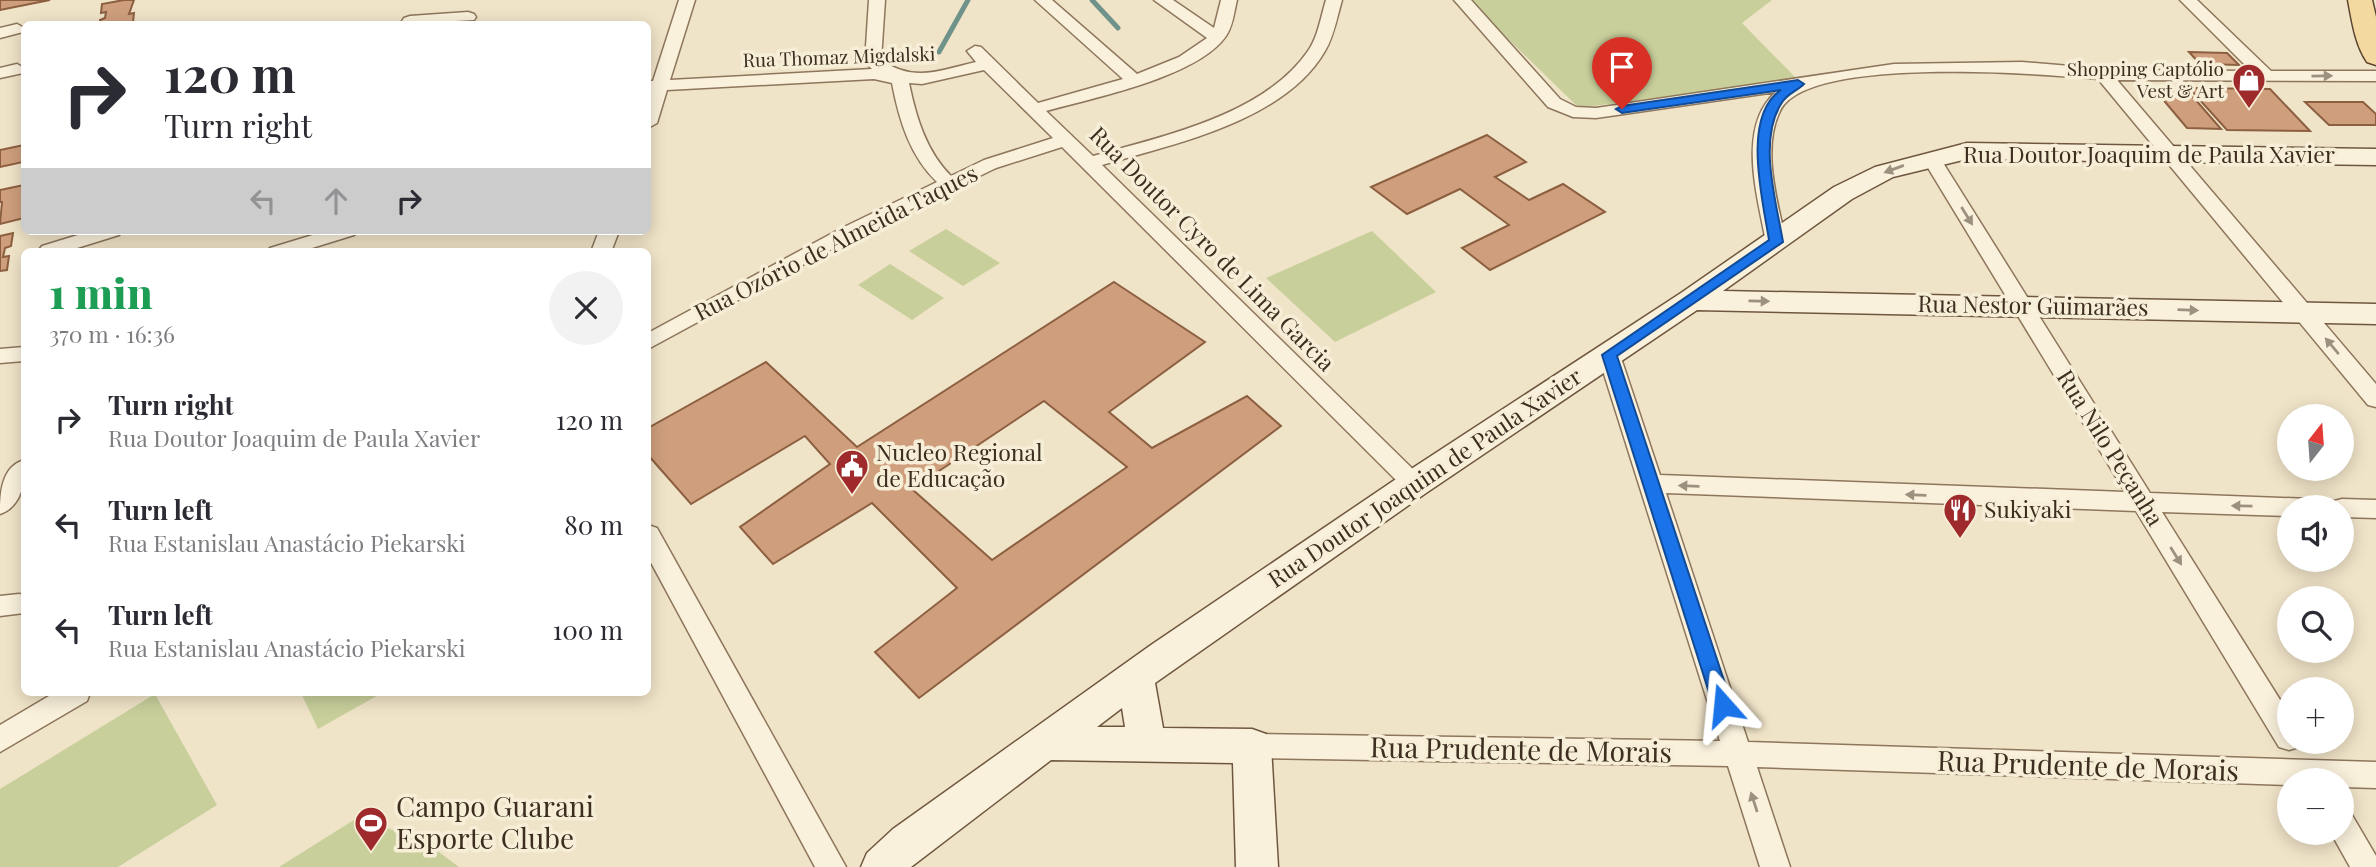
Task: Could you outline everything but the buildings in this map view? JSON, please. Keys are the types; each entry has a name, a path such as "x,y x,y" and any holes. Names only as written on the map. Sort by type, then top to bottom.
{"main road":[{"path":"2360,0 2368,37 2376,57"},
{"name":"Rua Doutor Joaquim de Paula Xavier","path":"882,867 907,843 1135,677 1414,484 1776,242 1843,193 1884,172 1967,151 2376,157"},
{"name":"Rua Nestor Guimarães","path":"1691,300 2376,314"},
{"path":"1135,677 1147,743"},
{"name":"Rua Prudente de Morais","path":"1044,743 1252,746"},
{"path":"1252,746 1257,867"}],"street":[{"path":"410,21 466,21 477,0"},
{"path":"651,104 654,86 687,0"},
{"path":"877,0 873,62 900,80 905,112 928,163 949,184"},
{"path":"1043,0 1133,79"},
{"path":"1162,0 1217,37"},
{"path":"1036,109 1172,67 1200,53 1217,37 1224,24 1229,0"},
{"path":"1090,163 1198,130 1261,102 1301,72 1318,50 1334,0"},
{"path":"1462,0 1554,103 1573,112 1596,113 1798,84 1868,71 1903,68 2023,67 2103,74 2376,76"},
{"path":"2188,0 2267,77"},
{"path":"0,33 17,29"},
{"name":"Rua Thomaz Migdalski","path":"654,86 874,74 922,79 982,57"},
{"name":"Rua Doutor Cyro de Lima Garcia","path":"982,57 1414,484"},
{"path":"2103,74 2376,399"},
{"path":"1776,242 1763,162 1765,132 1780,96 1798,84"},
{"name":"Rua Ozório de Almeida Taques","path":"651,340 847,233 990,164 1067,139"},
{"name":"Rua Nilo Peçanha","path":"1931,158 2277,719"},
{"path":"56,248 99,235"},
{"path":"290,248 334,235"},
{"path":"0,356 21,354"},
{"path":"1609,355 1775,867"},
{"path":"0,505 21,474"},
{"path":"1652,484 2277,507"},
{"path":"2354,508 2376,509"},
{"path":"651,540 831,867"},
{"path":"0,740 72,696"},
{"name":"Rua Prudente de Morais","path":"1252,746 1738,754 2277,776"},
{"name":"Rua Prudente de Morais","path":"2354,776 2376,775"},
{"path":"2353,845 2366,867"}],"green space":[{"path":"1468,0 1772,0 1742,23 1797,79 1579,108"},
{"path":"946,229 1000,263 963,286 909,251"},
{"path":"1372,231 1436,292 1335,342 1266,278"},
{"path":"890,264 944,298 912,320 858,285"},
{"path":"152,696 156,696 217,805 118,867 0,867 0,789"},
{"path":"302,696 377,696 318,729"},
{"name":"Campo Guarani Esporte Clube","path":"357,818 423,840 459,867 279,867"}],"waterway":[{"path":"939,52 968,0"},
{"path":"1092,0 1118,28"}],"place":[{"name":"Shopping Captólio Vest & Art","path":"2249,110"},
{"name":"Nucleo Regional de Educação","path":"852,496"},
{"name":"Sukiyaki","path":"1960,540"},
{"name":"Campo Guarani Esporte Clube","path":"371,853"}],"route":[{"path":"1622,109 1798,84 1780,96 1765,132 1763,162 1776,242 1609,355 1723,705"}]}
